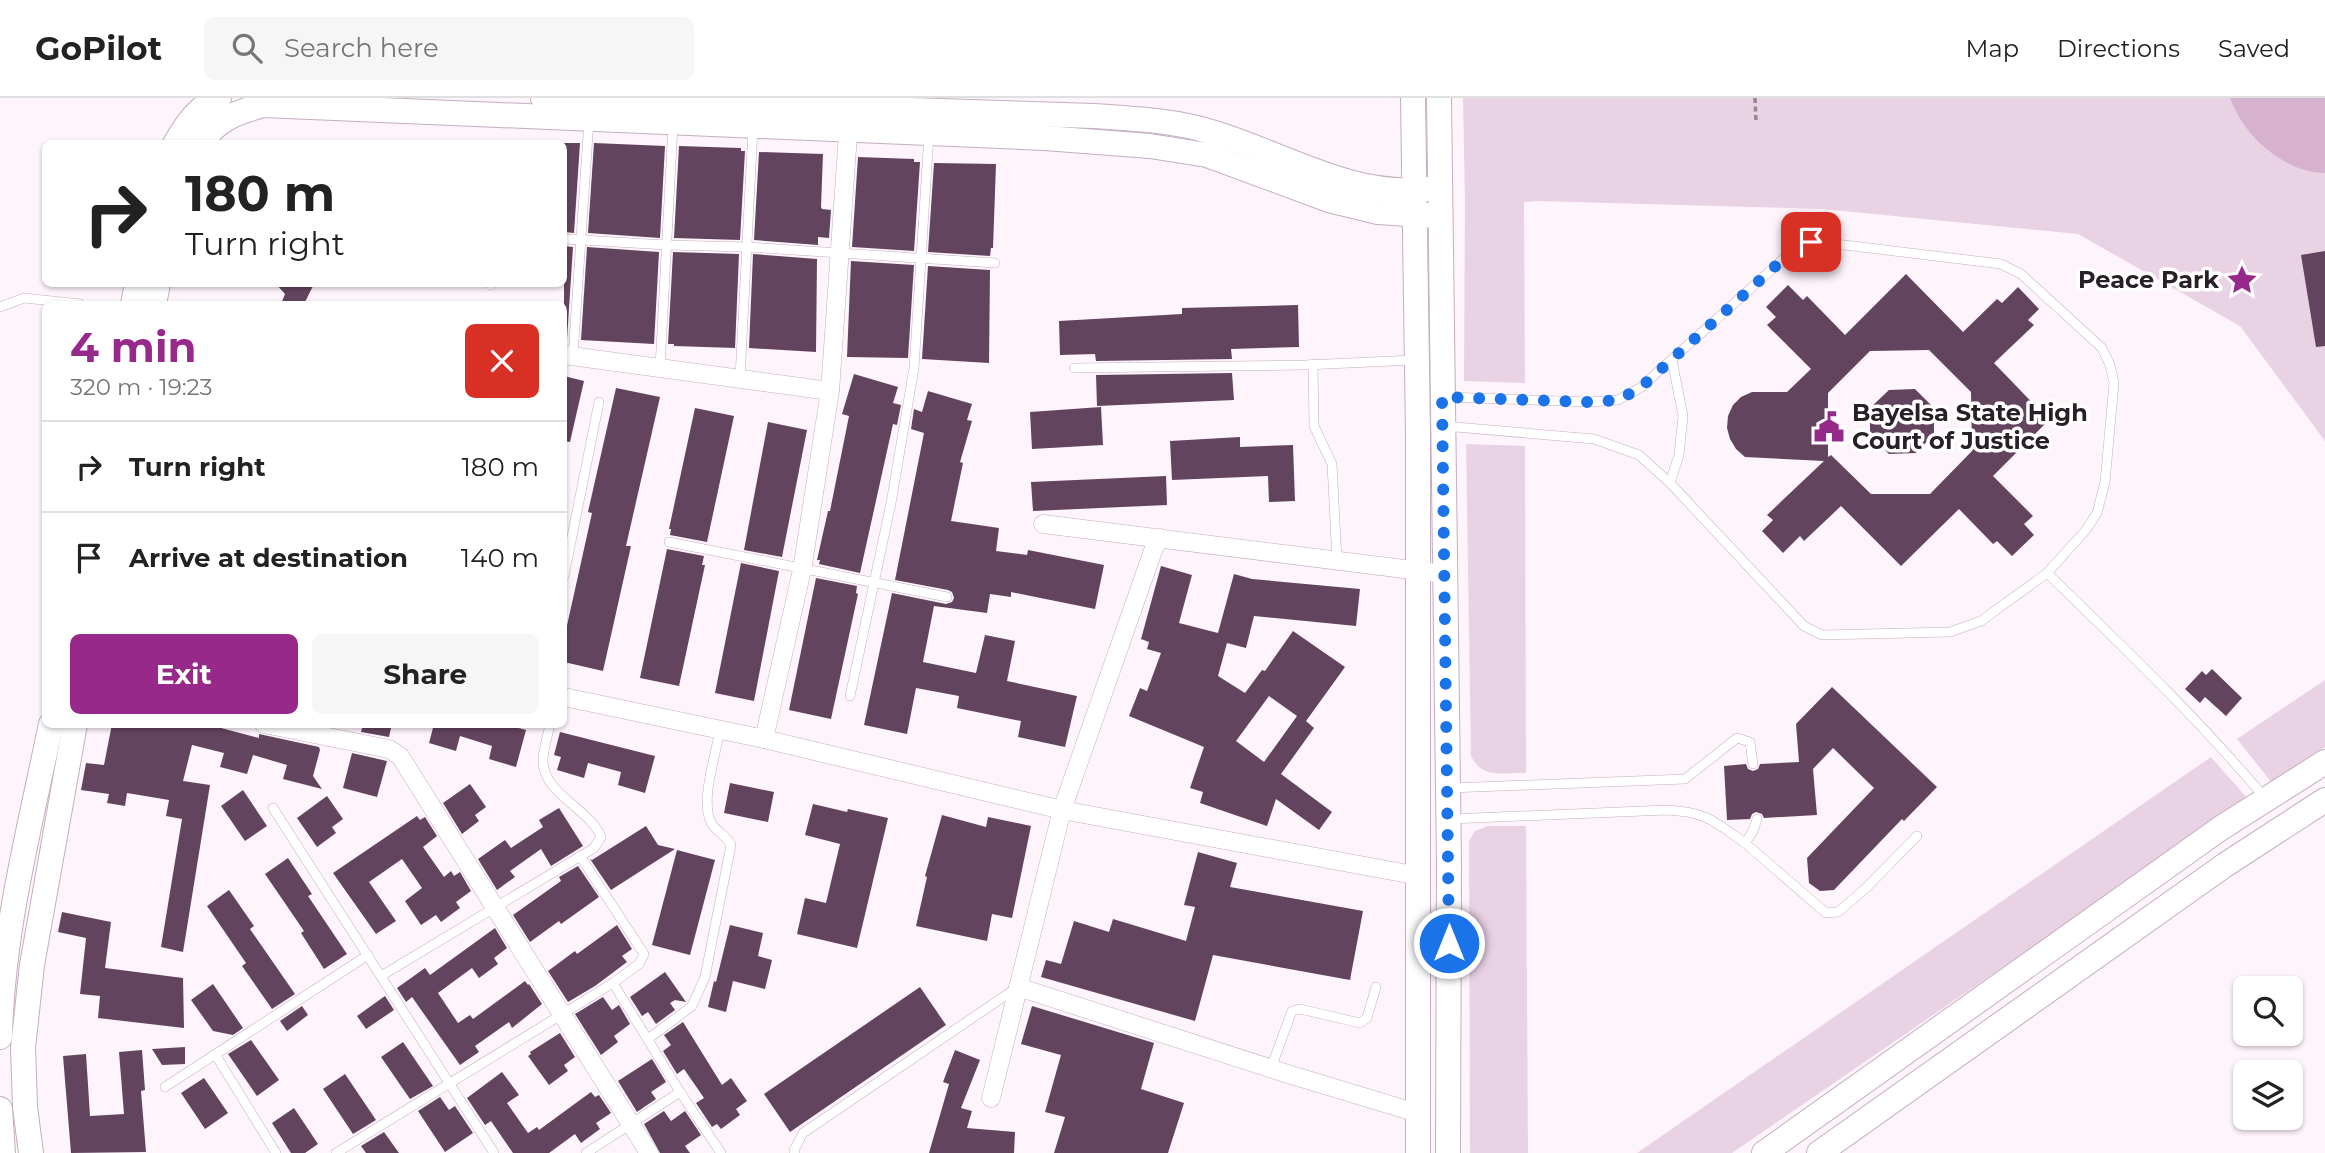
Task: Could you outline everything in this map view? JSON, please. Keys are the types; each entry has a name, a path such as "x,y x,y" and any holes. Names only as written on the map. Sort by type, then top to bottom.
{"main road":[{"path":"543,98 849,119 929,133 1137,145 1207,155 1329,200 1378,212 1415,203 1440,188"},
{"path":"1413,98 1419,572 1418,1153"},
{"path":"1439,98 1448,788 1448,1153"},
{"path":"177,140 204,105 214,105 236,113 264,105 753,126 849,119 1094,116 1168,121 1256,146 1339,180 1376,189 1415,203 1440,216"},
{"path":"203,140 209,130 214,105"},
{"path":"0,1037 10,927 50,728"},
{"path":"32,1153 25,1107 23,1048 32,965 74,728"},
{"path":"1764,1153 2221,828 2325,762"},
{"path":"1819,1153 2225,865 2325,800"},
{"path":"0,1109 3,1153"}],"street":[{"path":"764,739 802,570 830,391 849,119"},
{"path":"568,356 830,391"},
{"path":"1044,524 1444,574"},
{"path":"990,1098 1062,810 1149,561 1160,538"},
{"path":"567,698 764,739 1062,810 1419,876"},
{"path":"284,728 389,749 400,756 649,1153"},
{"path":"1018,987 1417,1113"}],"lane":[{"path":"568,356 581,240 589,119"},
{"path":"660,368 673,122"},
{"path":"740,378 753,126"},
{"path":"850,696 891,503 914,368 929,133"},
{"path":"567,239 747,247 995,263"},
{"path":"1442,397 1589,402 1618,400 1640,388 1799,245 1811,242 2001,264 2021,274 2102,348 2114,383 2105,482 2097,513 2086,530 2047,573 1981,621 1950,632 1822,635 1804,626 1670,483 1639,455 1594,439 1442,426"},
{"path":"0,307 24,298 52,301"},
{"path":"1074,368 1417,360"},
{"path":"1670,483 1679,455 1683,416 1672,360"},
{"path":"1313,364 1314,426 1332,464 1337,561"},
{"path":"567,560 599,402"},
{"path":"567,521 574,522"},
{"path":"669,542 947,597"},
{"path":"2047,573 2177,699 2267,800"},
{"path":"381,976 594,848 601,837 597,827 555,787 546,774 543,759 549,728"},
{"path":"648,1039 692,1006 705,977 731,845 726,835 713,826 706,801 720,730"},
{"path":"1448,788 1685,779 1737,738 1750,742 1753,764"},
{"path":"273,808 494,1153"},
{"path":"1448,819 1692,811 1711,819 1745,843 1826,913 1838,912 1866,888 1917,836"},
{"path":"1745,843 1757,819"},
{"path":"336,1153 613,983 639,964 644,954 580,856"},
{"path":"165,1087 368,955"},
{"path":"613,983 680,1093 721,1153"},
{"path":"794,1153 803,1133 1018,987"},
{"path":"1271,1068 1292,1011 1300,1009 1360,1023 1367,1018 1376,987"},
{"path":"215,1054 276,1153"},
{"path":"586,1153 680,1093"}],"path":[{"path":"1755,98 1756,121"}],"shaded area":[{"name":"Peace Park","path":"1463,98 2325,98 2325,441 2240,326 2078,234 1823,209 1524,202 1525,383 1464,381"},
{"path":"2230,98 2325,98 2325,173 2294,166 2267,149 2245,126"},
{"path":"1466,444 1525,446 1526,773 1488,772 1481,769 1471,756"},
{"path":"2325,680 2325,747 2272,783 2237,739"},
{"path":"2211,757 2248,799 1732,1153 1637,1153"},
{"path":"1488,826 1526,826 1528,1153 1470,1153 1469,841 1475,831"}],"building":[{"path":"567,143 580,143 574,233 567,232"},
{"path":"594,143 665,146 660,238 588,233"},
{"path":"679,146 741,148 741,151 745,151 740,240 674,238"},
{"path":"759,152 823,154 821,207 831,210 829,238 818,237 818,245 754,240"},
{"path":"858,157 914,159 914,162 920,162 914,251 852,247"},
{"path":"934,163 996,164 993,248 990,256 928,252"},
{"path":"567,246 573,247 567,339 567,301 564,301 564,287 567,287"},
{"path":"587,247 659,252 654,344 581,340"},
{"path":"2325,251 2325,346 2316,347 2301,255"},
{"path":"673,252 739,254 735,348 668,344"},
{"path":"753,254 817,259 816,352 749,348"},
{"path":"851,261 914,265 908,358 847,357"},
{"path":"928,266 990,270 989,363 922,359"},
{"path":"1906,274 1963,332 1997,299 2002,303 2018,287 2039,309 2028,320 2034,325 1994,363 2049,420 1993,476 2033,516 2024,524 2034,535 2012,556 1997,541 1993,544 1959,509 1901,566 1841,506 1804,541 1800,536 1783,553 1762,531 1773,520 1767,515 1824,461 1745,457 1730,439 1728,416 1741,397 1752,392 1787,392 1811,369 1767,325 1776,317 1766,307 1788,285 1803,300 1807,296 1845,335","holes":["1929,350 1971,392 1972,451 1930,494 1871,494 1831,455 1828,457 1828,393 1870,351"]},
{"path":"279,287 312,287 306,301 282,301 285,294"},
{"path":"1298,305 1299,347 1231,349 1232,359 1096,361 1095,354 1060,355 1059,321 1182,314 1182,308"},
{"path":"1232,373 1234,400 1097,406 1096,375"},
{"path":"854,374 898,387 893,403 901,405 897,425 893,424 860,573 819,564 820,560 817,560 849,416 842,414"},
{"path":"567,377 584,381 570,442 567,442"},
{"path":"616,388 660,397 626,546 631,546 603,671 567,663 567,626 592,513 588,512"},
{"path":"1915,389 1934,408 1934,434 1916,453 1889,454 1870,435 1870,408 1889,390"},
{"path":"928,391 972,404 967,420 972,421 960,462 963,463 951,521 999,528 996,551 1027,555 1028,550 1104,565 1095,609 1011,592 1011,597 990,594 987,613 934,606 923,662 976,673 985,635 1015,641 1007,681 1077,696 1065,747 1018,737 1021,721 957,708 959,696 916,688 907,734 864,725 892,593 946,604 954,598 948,590 895,580 924,433 911,429 914,409 922,412"},
{"path":"1101,407 1103,445 1032,449 1030,412"},
{"path":"695,408 734,416 707,542 670,535 669,529"},
{"path":"768,422 807,430 782,557 744,550"},
{"path":"1240,437 1240,447 1293,445 1295,501 1269,502 1268,476 1172,480 1170,441"},
{"path":"1166,476 1167,505 1033,511 1031,482"},
{"path":"667,549 704,556 702,565 705,565 679,686 640,678"},
{"path":"741,563 779,571 754,701 715,693"},
{"path":"1161,566 1192,575 1179,623 1218,633 1234,574 1252,579 1360,589 1356,626 1254,616 1246,648 1227,643 1218,676 1245,693 1262,670 1265,671 1293,631 1345,667 1306,721 1314,728 1281,774 1332,812 1319,830 1276,799 1267,826 1200,803 1203,792 1190,788 1204,747 1129,716 1140,688 1147,691 1161,653 1147,649 1149,642 1141,639","holes":["1269,696 1297,716 1264,762 1236,741"]},
{"path":"816,578 857,586 858,594 831,719 789,710"},
{"path":"2212,669 2242,698 2226,716 2205,697 2200,703 2185,689 2202,671 2206,675"},
{"path":"1832,687 1937,787 1904,821 1902,819 1834,890 1820,891 1809,883 1807,858 1874,788 1833,748 1813,769 1817,815 1764,818 1756,812 1750,819 1727,820 1724,766 1746,764 1748,769 1753,771 1758,769 1760,764 1799,762 1796,724"},
{"path":"111,728 221,728 259,738 259,734 319,747 313,776 322,789 283,779 287,765 253,755 247,774 220,767 224,753 192,745 183,781 210,785 183,952 161,947 182,819 166,816 169,800 127,793 125,806 107,803 109,794 81,790 86,763 104,765"},
{"path":"362,728 391,728 389,737 361,732"},
{"path":"433,728 526,730 516,767 489,759 492,746 460,736 456,751 429,743"},
{"path":"560,732 655,756 645,793 618,785 621,772 588,763 584,778 557,770 561,757 554,755"},
{"path":"352,753 387,761 377,797 343,788"},
{"path":"730,783 774,792 768,822 724,813"},
{"path":"470,784 486,807 475,815 479,821 462,834 443,803"},
{"path":"243,790 267,826 245,841 221,806"},
{"path":"327,796 343,819 332,827 336,833 317,847 297,818"},
{"path":"813,804 888,818 857,948 797,934 805,898 826,903 840,844 805,835"},
{"path":"559,808 583,846 551,866 541,849 510,871 515,877 497,890 478,859 505,840 511,848 543,827 539,820"},
{"path":"942,815 986,827 988,817 1031,826 1012,918 992,914 987,941 916,926 927,877 925,876"},
{"path":"417,816 420,820 425,817 437,836 423,847 444,877 451,871 454,876 460,872 471,891 456,902 460,908 441,922 436,915 421,925 405,901 422,888 402,859 369,882 396,921 376,934 333,873"},
{"path":"646,826 658,845 675,849 611,890 590,859"},
{"path":"677,850 715,860 690,955 652,945"},
{"path":"1198,852 1237,863 1230,887 1363,911 1350,980 1213,955 1195,1021 1041,977 1046,960 1061,964 1074,921 1109,932 1113,919 1186,941 1195,907 1184,905"},
{"path":"288,858 312,894 308,896 347,954 324,969 301,933 304,931 265,874"},
{"path":"578,866 599,897 530,942 513,915 561,881 559,877"},
{"path":"229,890 254,926 250,929 295,994 272,1009 242,966 246,963 207,906"},
{"path":"62,912 111,922 105,968 183,978 184,1028 98,1018 100,996 80,994 86,938 58,932"},
{"path":"617,925 632,949 622,956 627,962 568,1002 548,971"},
{"path":"730,925 763,933 758,956 772,960 765,989 733,981 726,1012 708,1007"},
{"path":"495,928 507,948 494,958 498,964 479,978 472,968 438,993 458,1023 470,1015 473,1019 525,981 542,1004 512,1028 509,1022 475,1046 479,1052 460,1065 412,997 406,1002 397,988 425,968 430,975"},
{"path":"665,972 686,1002 675,1000 670,1003 675,1010 656,1024 648,1012 642,1016 630,997"},
{"path":"213,984 243,1028 233,1035 213,1031 191,1000"},
{"path":"920,987 946,1025 790,1132 764,1094"},
{"path":"385,996 394,1010 366,1029 357,1016"},
{"path":"603,997 612,1010 619,1005 630,1024 614,1036 618,1042 601,1055 575,1014"},
{"path":"302,1006 308,1015 287,1031 280,1021"},
{"path":"1032,1006 1154,1043 1141,1089 1184,1103 1168,1153 1054,1153 1065,1117 1045,1112 1061,1055 1021,1044"},
{"path":"683,1022 722,1085 731,1078 747,1101 736,1109 740,1115 721,1129 717,1124 712,1127 696,1103 704,1098 684,1069 677,1074 663,1051 671,1045 664,1035"},
{"path":"560,1033 575,1057 564,1065 568,1071 549,1085 528,1056"},
{"path":"251,1040 279,1080 257,1096 228,1054"},
{"path":"403,1042 433,1086 410,1099 381,1057"},
{"path":"185,1047 185,1064 162,1065 152,1049"},
{"path":"142,1050 145,1090 141,1091 146,1152 71,1153 63,1056 86,1054 90,1116 124,1114 119,1052"},
{"path":"955,1050 980,1060 961,1108 972,1111 967,1128 1015,1132 1014,1153 929,1153 949,1084 943,1082"},
{"path":"652,1059 666,1082 651,1092 656,1099 637,1112 618,1081"},
{"path":"502,1072 519,1095 507,1103 528,1133 537,1127 539,1130 591,1092 595,1097 599,1095 611,1113 596,1123 600,1129 581,1143 575,1134 549,1153 513,1153 491,1121 485,1125 467,1098"},
{"path":"345,1074 376,1120 353,1134 323,1089"},
{"path":"204,1078 228,1113 205,1129 181,1093"},
{"path":"440,1097 449,1110 455,1106 473,1133 445,1152 418,1111"},
{"path":"294,1108 318,1144 305,1153 291,1153 272,1123"},
{"path":"664,1111 671,1121 685,1111 701,1135 685,1146 690,1153 660,1153 644,1124"},
{"path":"384,1132 399,1153 366,1153 361,1146"}],"place":[{"name":"Peace Park","path":"2242,280"},
{"name":"Bayelsa State High Court of Justice","path":"1829,427"}],"route":[{"path":"1449,943 1442,397 1589,402 1618,400 1640,388 1799,245 1811,242"}]}
